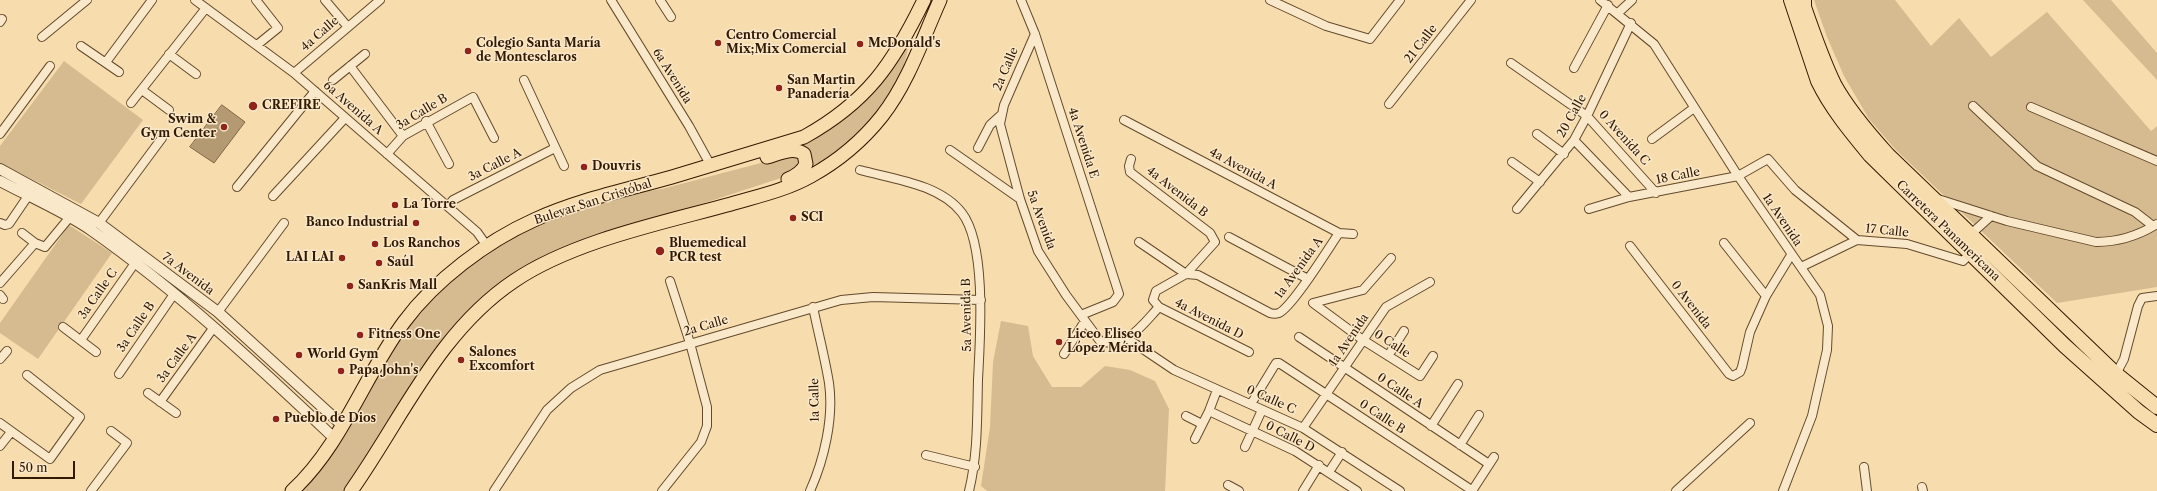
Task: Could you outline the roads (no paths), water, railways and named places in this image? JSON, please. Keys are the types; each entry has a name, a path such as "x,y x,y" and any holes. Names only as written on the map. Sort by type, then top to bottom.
{"highway":[{"path":"1781,0 1799,50 1818,80"},
{"name":"Carretera Panamericana","path":"1791,0 1818,80 1824,93 1850,131 1870,155 2065,346 2139,412 2157,425"},
{"name":"Carretera Panamericana","path":"1803,2 1819,49 1835,85 1856,117 1888,156 1933,197 2116,374 2157,407"}],"main road":[{"name":"Bulevar San Cristóbal","path":"292,491 312,469 342,425 404,322 430,293 460,265 487,246 534,220 623,191 711,166 804,137 838,116 883,72 905,40 924,0"},
{"path":"912,63 915,39 932,0"},
{"path":"351,491 442,350 458,329 479,308 516,279 544,264 600,242 780,190 810,177 832,163 860,139 882,116 912,63 940,0"},
{"path":"623,191 661,186 790,151 800,152 806,159 804,168 789,179 690,210 656,225"}],"street":[{"path":"42,37 87,0"},
{"path":"106,62 152,0"},
{"name":"6a Avenida A","path":"195,0 294,73 448,206 477,232 487,246"},
{"path":"256,0 278,28 257,45"},
{"path":"325,0 347,26"},
{"name":"4a Calle","path":"294,73 347,26 380,0"},
{"name":"6a Avenida","path":"611,0 689,126 711,166"},
{"path":"660,0 671,17"},
{"name":"4a Avenida E","path":"1022,0 1035,34 1119,294 1113,302 1083,318"},
{"path":"1270,0 1326,26 1370,39 1400,0"},
{"name":"21 Calle","path":"1389,104 1471,0"},
{"name":"1a Avenida","path":"1600,0 1631,23 1654,44 1738,176 1820,295 1828,326 1827,350 1812,416 1783,491"},
{"path":"1618,13 1632,0"},
{"path":"1574,68 1608,5"},
{"path":"131,103 206,8"},
{"name":"20 Calle","path":"1517,209 1564,154 1574,140 1631,23"},
{"name":"2a Calle","path":"1001,115 1035,34"},
{"path":"81,46 119,72"},
{"path":"169,54 196,74"},
{"path":"333,80 365,54"},
{"name":"0 Avenida C","path":"1511,63 1587,116 1656,193"},
{"path":"0,134 50,66"},
{"path":"350,66 402,136"},
{"path":"524,80 564,166"},
{"path":"142,90 169,110"},
{"path":"237,187 315,91"},
{"name":"3a Calle B","path":"387,154 402,136 426,121 473,97 494,138"},
{"path":"1933,197 1991,216 2096,242 2109,242 2131,238 2155,225 2135,212 2037,166 1973,106"},
{"path":"2031,107 2157,161"},
{"path":"1652,139 1694,108"},
{"path":"978,148 990,125 1001,115"},
{"name":"5a Avenida","path":"1001,115 1000,124 1020,199 1038,251 1055,278 1100,341 1108,344 1117,343 1128,339"},
{"path":"273,196 345,118"},
{"name":"4a Avenida A","path":"1124,120 1339,233 1353,234"},
{"path":"426,121 449,164"},
{"path":"1537,134 1564,154"},
{"path":"98,223 162,138"},
{"path":"1574,140 1629,197"},
{"name":"3a Calle A","path":"448,206 453,200 556,148"},
{"path":"950,150 1020,199"},
{"name":"4a Avenida B","path":"1131,159 1129,166 1130,172 1214,237 1215,242 1186,274"},
{"name":"18 Calle","path":"1589,209 1629,197 1738,176 1768,159 1795,190 1857,240"},
{"path":"1512,162 1540,182"},
{"name":"7a Avenida","path":"0,169 98,223 218,312 274,361 342,425"},
{"name":"5a Avenida B","path":"860,170 930,190 951,202 962,213 969,226 976,252 981,300 975,463"},
{"name":"7a Avenida","path":"0,180 90,230 135,263 174,294 265,372 333,437"},
{"path":"0,223 4,225 9,224 28,196"},
{"path":"1971,234 1991,216"},
{"path":"22,233 35,243 43,247 47,246 69,218"},
{"path":"218,312 284,223"},
{"name":"1a Avenida A","path":"1186,274 1198,275 1270,313 1277,314 1284,310 1308,279 1339,233"},
{"path":"1229,237 1308,279"},
{"name":"17 Calle","path":"1801,267 1857,240 1907,244 1963,261 1971,254"},
{"path":"1128,339 1159,307 1153,300 1156,291 1186,274 1139,242"},
{"path":"0,283 35,243"},
{"path":"1724,243 1766,296 1791,255"},
{"name":"0 Avenida","path":"1630,246 1730,374 1736,375 1742,367 1750,332 1766,296"},
{"name":"0 Calle","path":"1391,258 1363,290 1313,303 1363,340 1420,376 1433,356"},
{"name":"3a Calle C","path":"81,340 135,263"},
{"path":"662,491 701,442 707,426 707,408 690,343 670,281"},
{"name":"1a Avenida","path":"1303,428 1345,369 1386,307 1430,282"},
{"name":"3a Calle B","path":"119,374 174,294"},
{"path":"2116,374 2124,359 2138,306 2142,298 2157,296"},
{"name":"2a Calle","path":"494,491 547,410 571,388 600,370 841,300 873,297 981,300"},
{"name":"4a Avenida D","path":"1159,307 1249,352"},
{"name":"1a Calle","path":"810,491 818,472 829,419 829,384 813,308"},
{"path":"1064,354 1083,318"},
{"path":"63,327 96,352"},
{"name":"3a Calle A","path":"160,402 214,328"},
{"path":"1388,356 1404,330"},
{"name":"0 Calle A","path":"1298,336 1345,369 1489,464"},
{"name":"0 Calle C","path":"1128,339 1174,370 1303,428 1400,491"},
{"path":"0,359 7,350"},
{"path":"265,372 274,361"},
{"name":"0 Calle B","path":"1251,404 1278,363 1473,491"},
{"path":"0,423 50,459 80,417 27,375"},
{"path":"1431,426 1458,384"},
{"path":"1195,439 1209,412 1217,390"},
{"path":"148,393 176,413"},
{"path":"1245,447 1262,410"},
{"name":"0 Calle D","path":"1209,412 1295,451 1357,491"},
{"path":"1460,445 1479,415"},
{"path":"1186,416 1202,424"},
{"path":"1676,491 1750,423"},
{"path":"92,491 126,443 111,431"},
{"path":"0,446 11,432"},
{"path":"1329,472 1342,452"},
{"path":"926,455 975,463 969,491"},
{"path":"1473,491 1494,457"},
{"path":"1303,490 1319,466"},
{"path":"1864,466 1868,491"},
{"path":"499,483 504,491"},
{"path":"1228,485 1239,491"}],"place":[{"name":"Centro Comercial Mix;Mix Comercial","path":"718,43"},
{"name":"McDonald's","path":"860,44"},
{"name":"Colegio Santa María de Montesclaros","path":"468,51"},
{"name":"San Martin Panadería","path":"779,88"},
{"name":"CREFIRE","path":"253,106"},
{"name":"Swim & Gym Center","path":"224,127"},
{"name":"Douvris","path":"584,167"},
{"name":"La Torre","path":"395,205"},
{"name":"SCI","path":"793,218"},
{"name":"Banco Industrial","path":"416,223"},
{"name":"Los Ranchos","path":"375,244"},
{"name":"Bluemedical PCR test","path":"660,251"},
{"name":"LAI LAI","path":"342,258"},
{"name":"Saúl","path":"379,263"},
{"name":"SanKris Mall","path":"350,286"},
{"name":"Fitness One","path":"360,335"},
{"name":"Liceo Eliseo López Mérida","path":"1059,342"},
{"name":"World Gym","path":"299,355"},
{"name":"Salones Excomfort","path":"461,360"},
{"name":"Papa John's","path":"341,371"},
{"name":"Pueblo de Dios","path":"276,419"}]}
